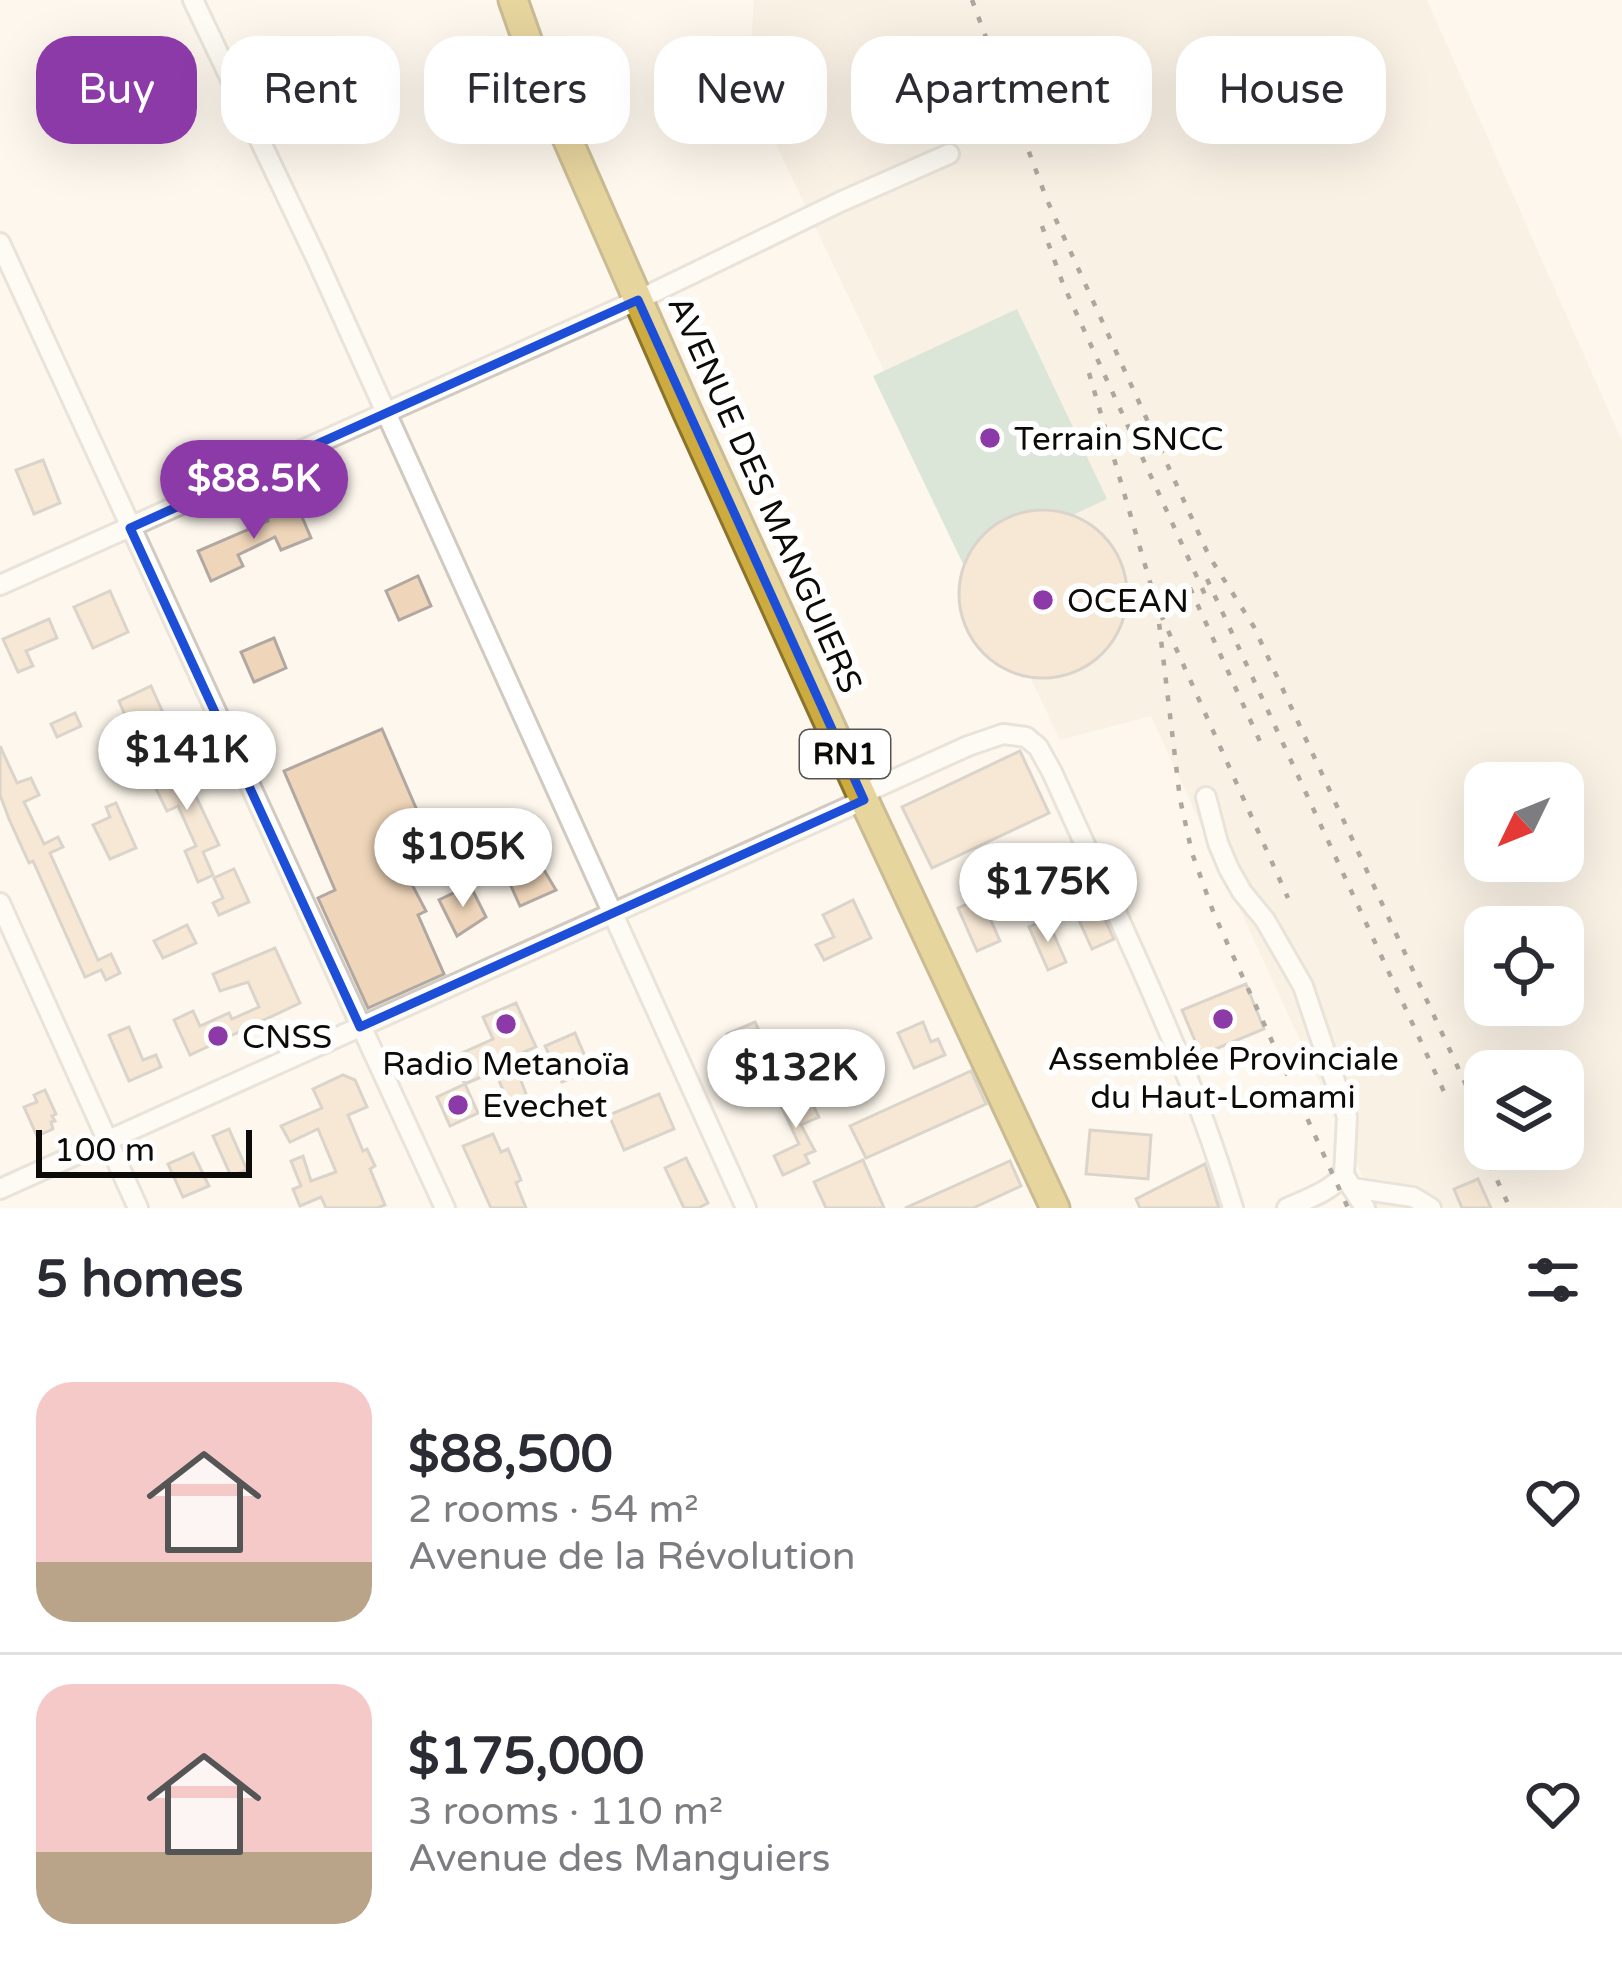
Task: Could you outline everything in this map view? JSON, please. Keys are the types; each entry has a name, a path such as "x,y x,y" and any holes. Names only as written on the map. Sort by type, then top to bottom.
{"highway":[{"name":"AVENUE DES MANGUIERS","path":"513,0 541,79 638,300 1054,1208"}],"street":[{"path":"193,0 317,260 746,1208"},
{"path":"0,585 638,300 949,154"},
{"path":"0,243 445,1208"},
{"path":"0,1190 1003,734 1026,736 1052,772 1173,1041 1213,1140 1233,1208"},
{"path":"1206,797 1229,869 1303,986 1347,1117 1348,1182 1365,1208"},
{"path":"0,903 138,1208"},
{"path":"1287,1208 1348,1182 1413,1197 1431,1208"}],"highlighted area":[{"path":"638,300 864,800 360,1027 130,528"}],"shaded area":[{"path":"754,0 1427,0 1622,441 1622,1208 1377,1208 1151,716 1060,740 776,144 827,144 827,36 751,36"}],"green space":[{"name":"Terrain SNCC","path":"1017,309 1107,499 964,566 873,376"}],"building":[{"path":"43,460 60,503 34,514 16,470"},
{"path":"297,505 311,538 281,550 275,537 238,555 243,566 211,581 198,551"},
{"name":"OCEAN","path":"1043,510 1075,517 1102,535 1120,562 1127,594 1120,626 1102,653 1075,671 1043,678 1011,671 984,653 966,626 959,594 966,562 984,535 1011,517"},
{"path":"418,576 431,606 399,620 386,591"},
{"path":"110,591 128,632 93,648 74,607"},
{"path":"49,619 57,638 26,651 33,666 18,672 3,639"},
{"path":"274,638 286,668 254,682 241,652"},
{"path":"151,686 169,726 136,742 119,701"},
{"path":"75,713 81,726 57,737 51,724"},
{"path":"382,729 431,843 392,859 426,911 418,915 444,974 368,1008 318,898 335,890 284,771"},
{"path":"0,746 17,783 31,778 39,795 24,802 44,844 58,837 63,847 50,853 98,960 111,954 120,973 106,980 101,970 85,977 9,819 0,795"},
{"path":"174,750 219,845 203,852 213,875 198,882 185,851 196,846 178,806 167,811 154,785 167,779 158,759"},
{"path":"1020,751 1049,813 932,868 902,807"},
{"path":"116,803 136,848 110,859 93,825 110,817 106,807"},
{"path":"538,860 556,890 520,906 506,875"},
{"path":"234,869 249,902 219,915 213,903 223,898 214,878"},
{"path":"470,885 486,917 457,936 439,900"},
{"path":"981,898 1000,941 977,951 958,908"},
{"path":"1095,898 1114,939 1092,949 1073,907"},
{"path":"853,900 871,938 824,960 816,945 834,937 823,915"},
{"path":"1047,919 1066,962 1048,970 1029,927"},
{"path":"187,925 196,943 163,958 154,941"},
{"path":"275,948 300,1003 190,1055 174,1020 193,1011 200,1026 259,1007 248,982 220,991 213,974"},
{"name":"Assemblée Provinciale du Haut-Lomami","path":"1246,984 1264,1029 1201,1055 1182,1010"},
{"path":"516,1003 536,1047 512,1057 531,1107 513,1114 495,1071 465,1084 453,1057 493,1039 483,1017"},
{"path":"755,1022 762,1037 773,1032 779,1047 740,1063 727,1034"},
{"path":"923,1022 931,1042 938,1039 945,1055 914,1068 898,1033"},
{"path":"129,1027 143,1060 156,1055 161,1067 129,1081 109,1035"},
{"path":"575,1033 591,1070 562,1082 545,1046"},
{"path":"971,1071 986,1104 866,1158 850,1126"},
{"path":"343,1075 355,1080 367,1107 348,1115 375,1166 370,1169 385,1205 326,1208 321,1197 300,1206 293,1189 301,1186 291,1161 303,1156 311,1181 336,1172 318,1129 290,1142 281,1126 322,1108 313,1089"},
{"name":"Evechet","path":"465,1084 478,1113 450,1126 437,1097"},
{"path":"800,1089 819,1117 801,1125 815,1151 805,1155 809,1163 783,1175 774,1156 799,1144 778,1099"},
{"path":"45,1090 55,1121 51,1122 53,1129 37,1136 24,1107 37,1102 34,1095"},
{"path":"659,1094 674,1129 624,1150 609,1115"},
{"path":"229,1129 247,1170 231,1176 213,1136"},
{"path":"1090,1130 1151,1135 1148,1179 1086,1174"},
{"path":"493,1134 501,1152 508,1149 526,1208 491,1208 463,1146"},
{"path":"193,1153 209,1186 183,1197 168,1164"},
{"path":"686,1158 708,1203 698,1208 684,1208 665,1168"},
{"path":"863,1160 884,1208 826,1208 814,1182"},
{"path":"1010,1161 1021,1186 973,1208 905,1208"},
{"path":"1205,1164 1219,1208 1140,1208 1136,1199"},
{"path":"1478,1179 1491,1208 1462,1208 1454,1189"}],"railway":[{"path":"972,0 1047,200 1209,556 1254,627 1464,1081"},
{"path":"1042,226 1063,284 1207,599"},
{"path":"1089,373 1157,606 1288,898"},
{"path":"1207,579 1446,1096"},
{"path":"1190,588 1262,746"},
{"path":"1157,606 1180,799 1192,853 1214,914 1348,1208"},
{"path":"1492,1170 1510,1208"}],"place":[{"name":"Terrain SNCC","path":"990,438"},
{"name":"OCEAN","path":"1043,600"},
{"name":"Assemblée Provinciale du Haut-Lomami","path":"1223,1019"},
{"name":"Radio Metanoïa","path":"506,1024"},
{"name":"CNSS","path":"218,1036"},
{"name":"Evechet","path":"458,1105"}]}
